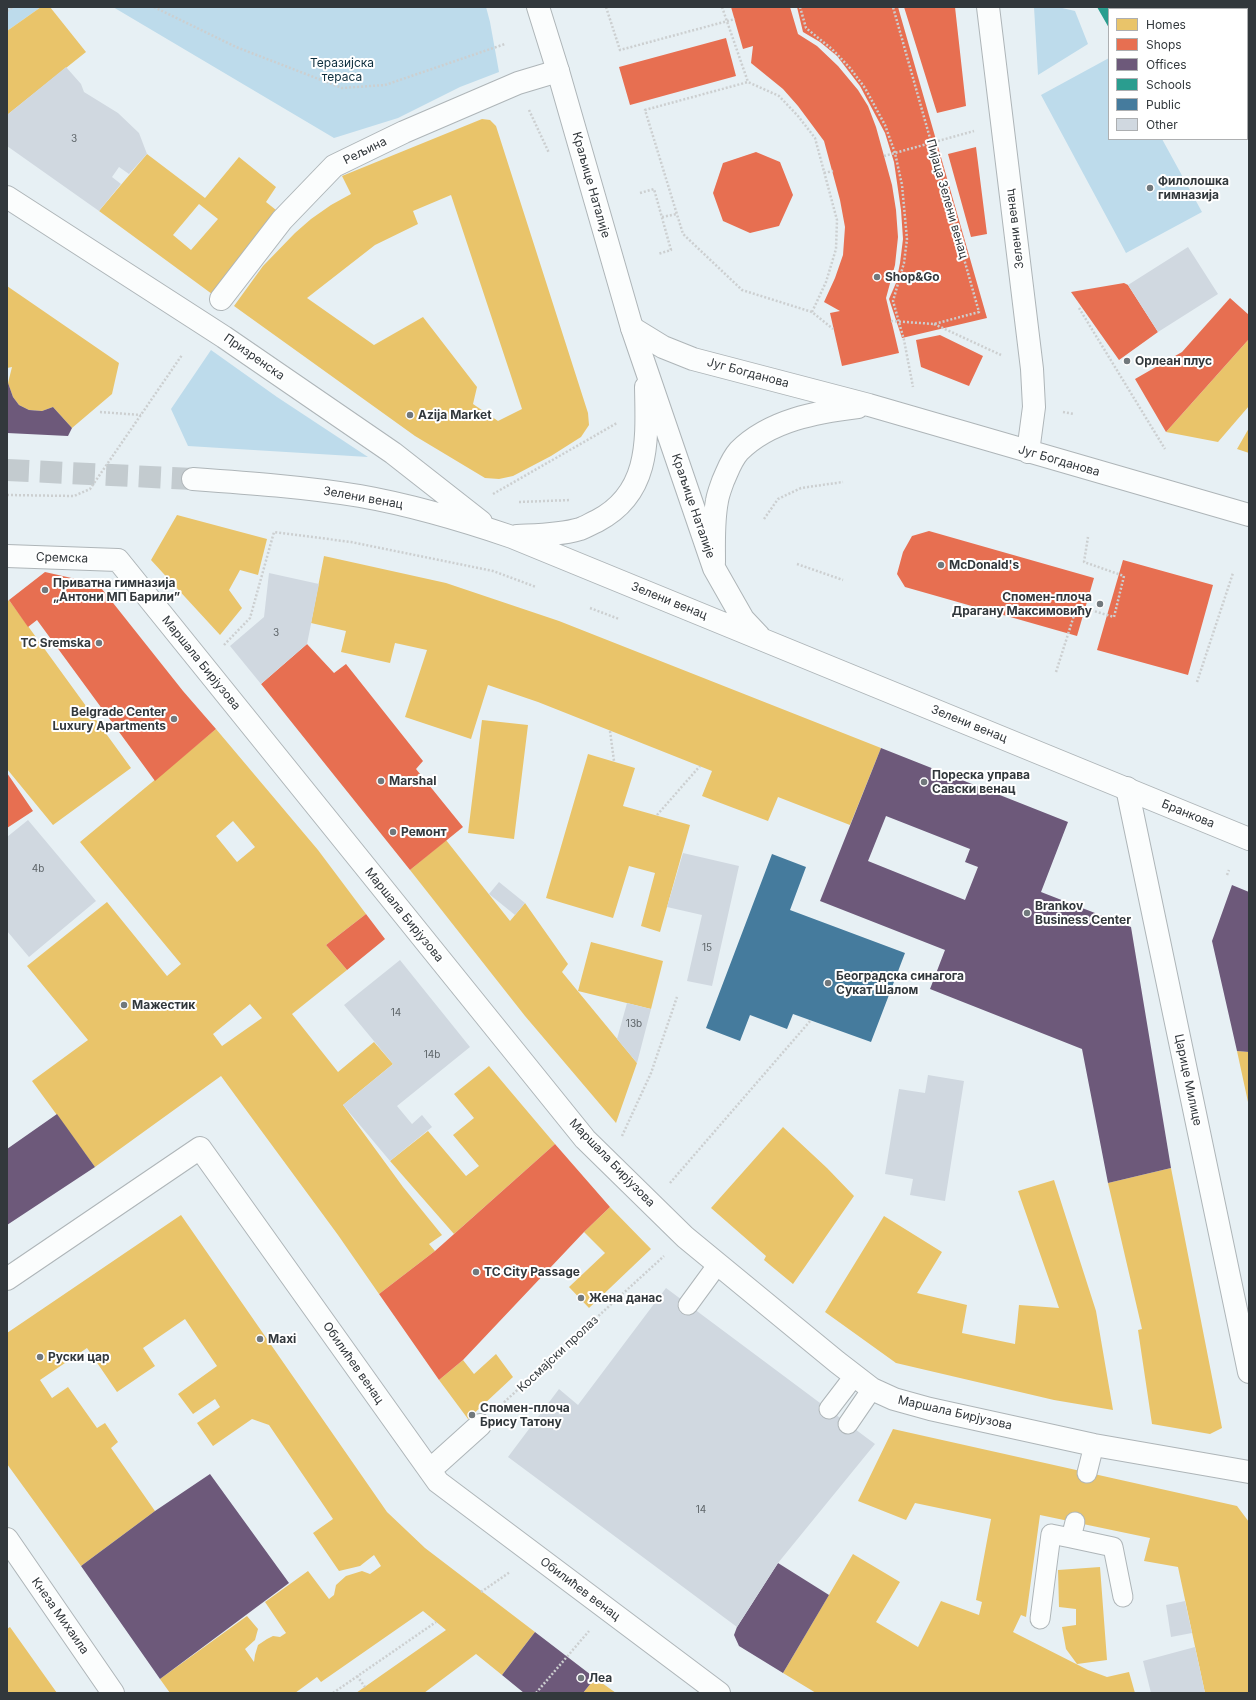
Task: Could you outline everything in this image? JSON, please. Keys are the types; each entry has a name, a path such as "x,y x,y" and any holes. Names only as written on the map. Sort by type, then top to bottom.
{"street":[{"name":"Краљице Наталије","path":"538,7 558,71 632,328 714,568 742,619 761,639"},
{"name":"Зелени венац","path":"988,7 1032,369 1034,407 1028,452"},
{"name":"Рељина","path":"204,323 282,220 334,166 418,126 518,83 558,71"},
{"name":"Призренска","path":"7,197 204,323 392,454 502,533"},
{"name":"Југ Богданова","path":"632,328 663,347 693,359 869,405 1249,515"},
{"name":"Краљице Наталије","path":"502,533 552,534 581,529 610,514 628,496 641,470 645,448 647,419 645,364"},
{"name":"Југ Богданова","path":"714,568 714,534 717,500 730,464 739,452 754,440 784,423 821,412 869,405"},
{"name":"Зелени венац","path":"193,479 260,484 360,496 425,510 502,533 1127,788"},
{"name":"Сремска","path":"7,556 118,560"},
{"name":"Маршала Бирјузова","path":"118,560 585,1139 693,1243 837,1362 872,1389 894,1399 930,1409 1094,1445 1249,1472"},
{"name":"Бранкова","path":"1127,788 1249,839"},
{"name":"Царице Милице","path":"1127,788 1249,1372"},
{"name":"Обилићев венац","path":"7,1279 200,1148 438,1482 719,1693"},
{"path":"430,1470 480,1425"},
{"name":"Кнеза Михаила","path":"7,1539 113,1693"}],"lane":[{"path":"688,1305 718,1264"},
{"path":"829,1409 855,1375"},
{"path":"848,1424 872,1389"},
{"path":"1087,1473 1094,1445"},
{"path":"1040,1619 1051,1534 1073,1530 1113,1547 1123,1598"}],"path":[{"path":"7,11 13,7"},
{"path":"154,7 236,47 342,88 385,85 505,44"},
{"path":"606,7 620,50 735,19"},
{"path":"722,7 748,82"},
{"path":"800,7 806,28 832,49 850,68 865,88 885,125 895,153 902,185 907,239 904,263 893,301 904,340 913,388"},
{"name":"Пијаца Зелени венац","path":"891,321 934,324 979,312 893,7"},
{"path":"812,312 826,282 836,249 837,220 815,138 798,116 778,96 748,82 646,110 683,234 742,290 812,312 833,328"},
{"path":"526,106 546,145 551,159"},
{"path":"884,156 979,129"},
{"path":"824,173 833,171"},
{"path":"640,193 654,189 671,250 658,254"},
{"path":"662,217 677,214"},
{"path":"1079,308 1166,449"},
{"path":"934,324 1032,369"},
{"path":"7,495 74,496 90,489 182,355"},
{"path":"100,412 142,415"},
{"path":"488,497 621,421"},
{"path":"764,519 778,499 800,488 843,482"},
{"path":"519,502 572,500"},
{"path":"203,666 250,618 274,532 351,542 493,571 536,587"},
{"path":"1056,672 1077,606 1114,617 1124,576 1084,562 1088,537"},
{"path":"797,564 843,580"},
{"path":"1197,682 1233,573"},
{"path":"590,608 619,619"},
{"path":"610,731 614,761"},
{"path":"657,815 700,766"},
{"path":"1227,875 1229,870"},
{"path":"625,1132 651,1073 677,997"},
{"path":"652,1205 811,1020"},
{"name":"Космајски пролаз","path":"480,1425 693,1243"},
{"path":"481,1592 534,1555"},
{"path":"333,1693 436,1622"},
{"path":"536,1693 567,1657"},
{"path":"357,1676 365,1687"}],"green space":[{"path":"7,7 41,7 7,31"},
{"name":"Теразијска тераса","path":"113,7 486,7 499,72 460,87 398,118 334,138"},
{"path":"1034,7 1058,7 1075,11 1088,44 1038,75"},
{"path":"1108,59 1108,140 1163,140 1202,212 1126,253 1041,95"},
{"path":"211,350 277,397 368,457 188,446 171,409"}],"building: Homes":[{"path":"41,7 50,7 86,52 7,115 7,31"},
{"path":"482,119 490,120 496,126 588,413 589,425 581,437 551,456 513,476 499,479 485,478 415,436 234,306 263,266 295,233 311,219 331,205 351,194 342,176","holes":["451,195 522,409 498,421 473,404 477,387 423,317 374,345 307,298 375,245 418,224 413,211"]},
{"path":"147,154 205,198 239,157 276,187 266,202 276,210 212,294 99,211","holes":["199,204 218,219 191,250 173,235"]},
{"path":"7,286 119,363 112,394 72,428 53,407 42,411 29,410 19,405 13,397 8,383 12,367 7,368"},
{"path":"1249,339 1249,406 1218,442 1166,432"},
{"path":"1249,428 1249,453 1237,449"},
{"path":"177,515 267,539 258,575 240,570 229,590 242,608 220,635 151,560"},
{"path":"324,556 446,583 559,621 881,748 850,825 778,797 768,821 702,796 712,771 538,702 488,685 471,739 405,717 427,650 395,643 390,663 341,652 346,631 311,623"},
{"path":"9,600 131,768 53,825 7,769 7,602"},
{"path":"482,720 528,725 514,839 468,833"},
{"path":"216,729 318,850 366,914 326,945 347,970 292,1014 338,1072 374,1042 393,1064 343,1105 403,1187 442,1235 429,1244 435,1251 379,1294 338,1235 221,1076 95,1167 32,1081 88,1040 27,966 107,902 167,976 181,964 80,842","holes":["233,821 255,847 237,862 216,836","250,1004 262,1018 222,1046 213,1034"]},
{"path":"588,754 635,768 623,806 690,825 660,932 641,926 655,873 629,866 613,918 546,898"},
{"path":"446,840 510,921 525,903 568,964 562,972 637,1063 616,1123 525,1016 410,870"},
{"path":"591,942 663,961 651,1009 578,991"},
{"path":"1237,1051 1249,1052 1248,1102"},
{"path":"489,1066 555,1144 454,1234 390,1161 428,1131 466,1176 479,1166 453,1135 474,1118 454,1094"},
{"path":"783,1127 827,1168 854,1196 793,1284 764,1260 766,1256 711,1208"},
{"path":"1171,1168 1222,1428 1210,1434 1152,1424 1138,1330 1142,1329 1108,1183"},
{"path":"1054,1180 1096,1311 1113,1410 1054,1400 896,1363 825,1312 884,1216 942,1252 917,1293 967,1305 962,1333 1015,1344 1019,1305 1059,1308 1018,1191"},
{"path":"610,1207 651,1249 589,1308 569,1287 605,1253 584,1232"},
{"path":"181,1215 387,1512 425,1548 535,1632 502,1675 476,1654 424,1693 356,1693 446,1630 423,1611 321,1682 317,1677 295,1693 170,1693 160,1679 247,1616 258,1629 255,1640 245,1649 254,1662 258,1645 273,1636 280,1637 286,1633 265,1602 308,1571 329,1599 334,1595 336,1585 346,1576 362,1571 370,1574 381,1566 374,1555 360,1566 339,1571 313,1533 333,1519 269,1425 252,1419 213,1446 197,1423 220,1407 215,1399 193,1414 178,1394 217,1366 185,1319 143,1348 155,1366 117,1392 87,1348 40,1380 52,1398 68,1387 97,1428 105,1423 118,1442 111,1448 155,1511 81,1566 7,1464 7,1333"},
{"path":"496,1354 513,1377 468,1419 439,1380 463,1360 474,1374"},
{"path":"893,1429 1237,1506 1249,1522 1249,1693 1205,1693 1178,1567 1144,1561 1150,1538 1040,1515 1026,1617 1021,1615 1013,1632 1088,1670 1107,1677 1129,1672 1135,1693 816,1693 783,1673 853,1554 900,1582 876,1622 918,1647 941,1601 979,1615 982,1602 976,1600 991,1519 915,1503 906,1520 858,1501"},
{"path":"1100,1567 1107,1660 1077,1664 1066,1649 1062,1627 1076,1625 1076,1609 1059,1607 1058,1570"},
{"path":"10,1627 57,1693 7,1693 7,1629"},
{"path":"595,1678 616,1693 583,1693"}],"building: Shops":[{"path":"731,7 790,7 798,34 817,46 838,66 858,90 868,106 876,127 892,185 896,210 898,237 895,265 886,298 899,353 842,366 830,313 840,311 824,302 835,278 843,255 845,227 840,200 824,141 798,106 783,89 751,63 753,46 743,49"},
{"path":"797,7 898,7 987,318 902,338 889,299 896,283 903,239 901,210 894,162 885,133 860,86 837,56 820,42 803,32"},
{"path":"904,7 955,7 966,106 937,113"},
{"path":"726,38 736,76 630,105 619,67"},
{"path":"976,147 987,234 971,237 948,154"},
{"path":"756,152 780,162 793,195 779,226 750,233 723,221 713,193 723,163"},
{"path":"1124,283 1128,285 1158,332 1119,360 1071,292"},
{"path":"1230,298 1249,315 1249,339 1166,432 1135,379 1182,352"},
{"path":"940,335 983,356 969,386 921,367 916,340"},
{"path":"929,531 1094,578 1077,636 905,587 897,574 903,552 912,536"},
{"path":"1123,560 1213,585 1188,675 1097,650"},
{"name":"TC Sremska","path":"45,572 98,584 183,691 216,729 155,781 37,620 28,627 9,600"},
{"path":"307,644 334,673 346,664 423,761 416,769 463,827 410,870 261,684"},
{"path":"7,773 33,811 7,828"},
{"path":"366,914 385,939 347,970 326,945"},
{"name":"TC City Passage","path":"555,1144 610,1207 584,1232 463,1360 439,1380 379,1294 435,1251"}],"building: Offices":[{"path":"7,380 13,397 19,405 29,410 42,411 53,407 72,428 68,436 7,433"},
{"path":"881,748 1068,822 1041,892 1131,927 1171,1168 1108,1183 1082,1049 930,989 945,950 820,901","holes":["886,816 970,849 965,862 978,867 965,900 868,861"]},
{"path":"1232,885 1249,892 1249,1052 1237,1051 1212,941"},
{"path":"57,1114 95,1167 7,1225 7,1149"},
{"path":"210,1474 289,1583 160,1679 81,1566 155,1511"},
{"path":"778,1563 829,1595 783,1673 739,1646 734,1635 737,1627"},
{"path":"535,1632 595,1678 583,1693 524,1693 502,1675"}],"building: Schools":[{"path":"1097,7 1182,8 1108,8 1108,26"},
{"path":"1248,22 1249,22 1248,77"}],"building: Public":[{"name":"Београдска синагога Сукат Шалом","path":"772,854 806,867 790,910 905,953 871,1042 793,1014 787,1029 750,1015 740,1041 706,1028"}],"building: Other":[{"path":"66,67 81,84 84,92 118,113 139,133 147,154 129,174 119,167 112,177 121,184 99,211 7,146 7,115"},
{"path":"1188,247 1218,294 1158,332 1128,285"},
{"path":"269,573 319,584 307,644 261,684 230,646 264,617"},
{"path":"28,820 96,901 29,957 7,931 7,837"},
{"path":"683,853 739,866 712,986 687,981 702,915 667,907"},
{"path":"499,882 525,903 515,915 489,894"},
{"path":"400,960 470,1047 397,1106 412,1124 422,1115 432,1127 390,1161 343,1105 393,1064 344,1005"},
{"path":"627,1003 651,1009 637,1063 617,1039"},
{"path":"928,1075 964,1081 945,1201 910,1195 913,1179 885,1174 899,1089 925,1093"},
{"path":"666,1288 875,1444 778,1563 737,1627 508,1457 559,1389 578,1405"},
{"path":"1185,1601 1192,1633 1171,1637 1166,1605"},
{"path":"1195,1647 1205,1693 1151,1693 1143,1661"}],"tunnel":[{"path":"7,470 193,479"}],"place":[{"name":"Филолошка гимназија","path":"1150,188"},
{"name":"Shop&Go","path":"877,277"},
{"name":"Орлеан плус","path":"1127,361"},
{"name":"Azija Market","path":"410,415"},
{"name":"McDonald's","path":"941,565"},
{"name":"Приватна гимназија „Антони МП Барили”","path":"45,590"},
{"name":"Спомен-плоча Драгану Максимовићу","path":"1100,604"},
{"name":"TC Sremska","path":"99,643"},
{"name":"Belgrade Center Luxury Apartments","path":"174,719"},
{"name":"Marshal","path":"381,781"},
{"name":"Пореска управа Савски венац","path":"924,782"},
{"name":"Ремонт","path":"393,832"},
{"name":"Brankov Business Center","path":"1027,913"},
{"name":"Београдска синагога Сукат Шалом","path":"828,983"},
{"name":"Мажестик","path":"124,1005"},
{"name":"TC City Passage","path":"476,1272"},
{"name":"Жена данас","path":"581,1298"},
{"name":"Maxi","path":"260,1339"},
{"name":"Руски цар","path":"40,1357"},
{"name":"Спомен-плоча Брису Татону","path":"472,1415"},
{"name":"Леа","path":"581,1678"}]}
